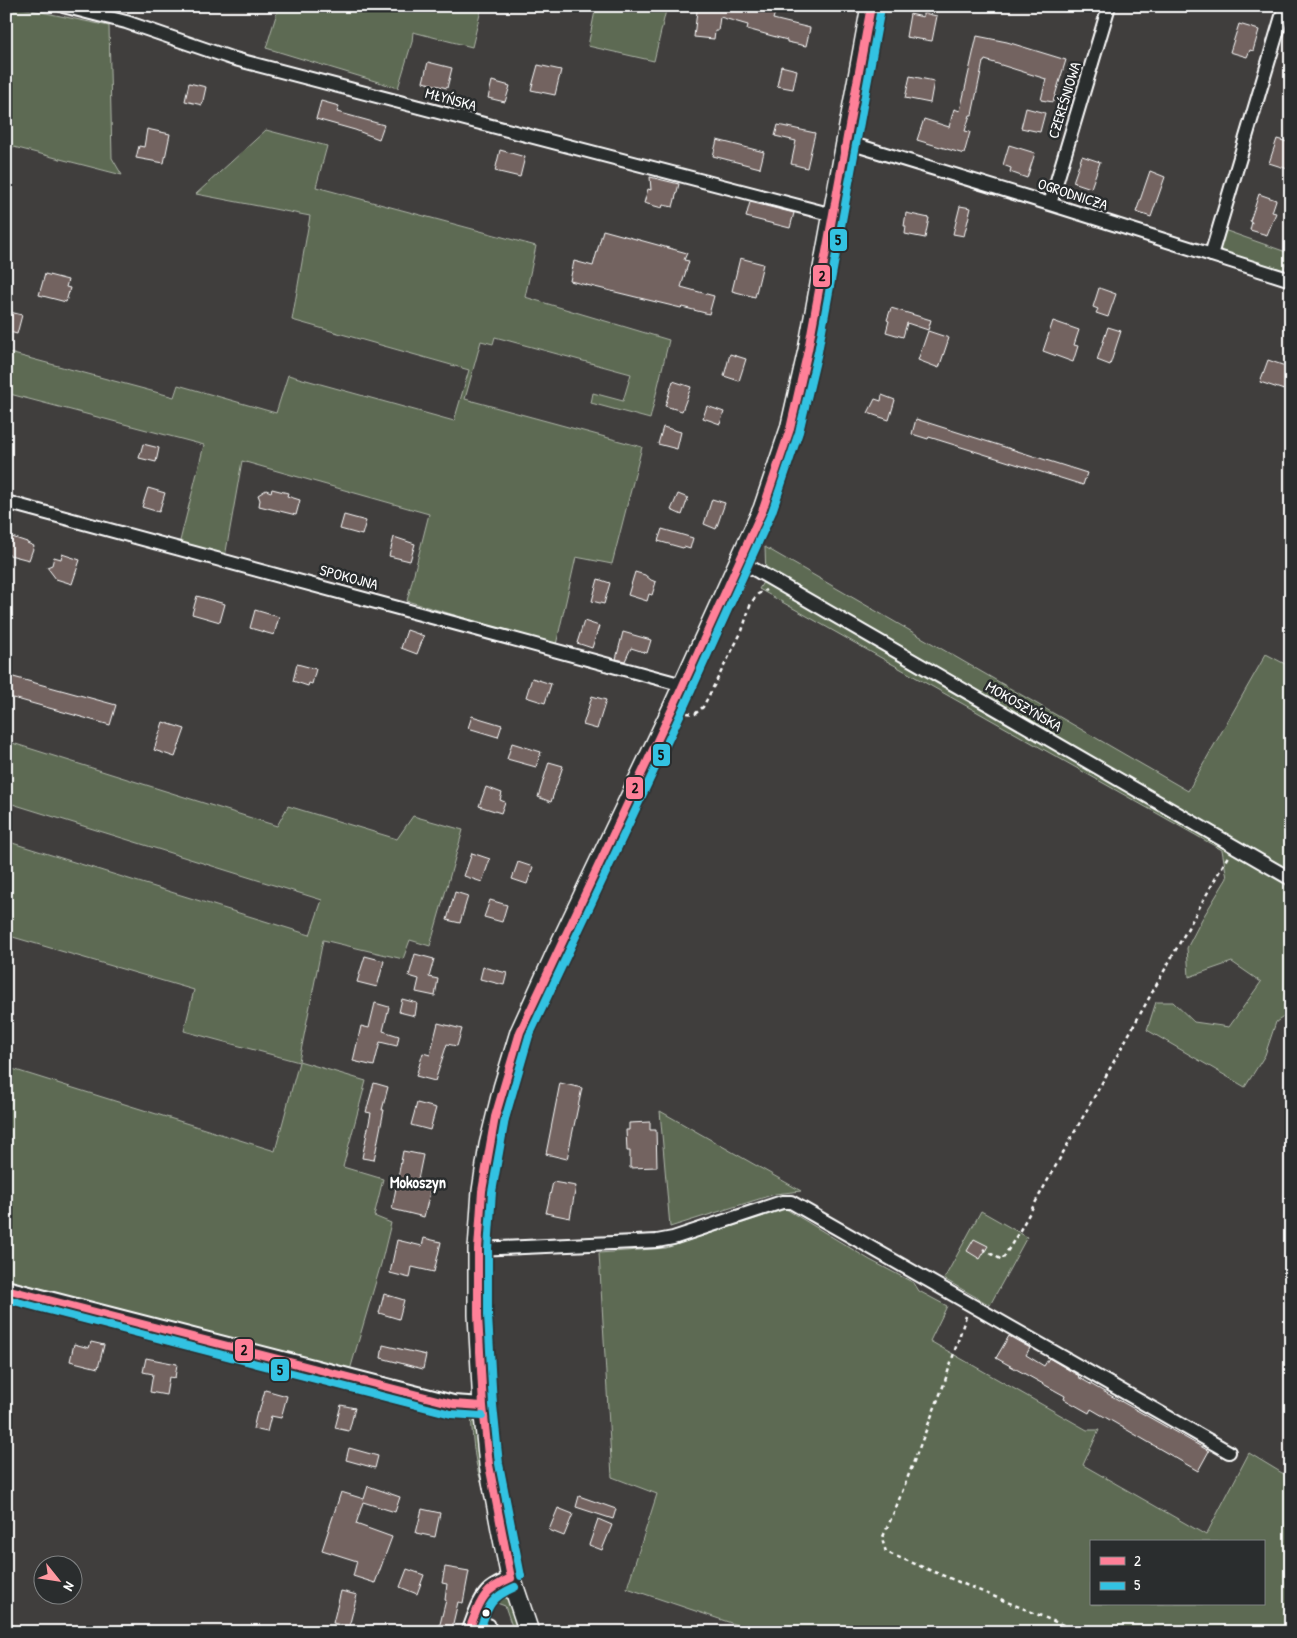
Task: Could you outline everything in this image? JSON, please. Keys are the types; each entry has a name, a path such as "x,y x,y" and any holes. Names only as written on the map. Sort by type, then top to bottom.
{"main road":[{"path":"529,1632 511,1578 489,1465 483,1406 478,1315 478,1249 482,1191 488,1145 520,1032 740,562 763,509 790,429 808,350 871,6"}],"street":[{"name":"MŁYŃSKA","path":"63,6 126,22 231,58 833,215"},
{"name":"CZEREŚNIOWA","path":"1050,204 1109,6"},
{"path":"1211,255 1285,6"},
{"name":"OGRODNICZA","path":"846,142 1291,280"},
{"name":"SPOKOJNA","path":"6,502 683,685"},
{"name":"MOKOSZYŃSKA","path":"740,562 1291,878"},
{"path":"478,1249 657,1241 673,1238 782,1202 790,1202 1229,1452"},
{"path":"6,1289 453,1404 483,1406"},
{"path":"468,1632 486,1593 496,1585 511,1578"}],"lane":[{"path":"475,1616 491,1623 494,1632"}],"path":[{"path":"682,711 691,714 700,710 742,631 750,603 758,594 769,590"},
{"path":"983,1249 1002,1260 1233,846"},
{"path":"969,1304 944,1384 895,1510 882,1538 886,1552 1080,1632"}],"green space":[{"path":"279,6 482,6 472,47 413,32 412,42 398,88 266,48"},
{"path":"596,6 667,6 654,61 588,46"},
{"path":"17,7 109,26 112,158 122,175 6,145 6,11"},
{"path":"266,130 327,146 316,187 536,246 525,297 669,340 650,419 591,403 593,393 623,401 631,374 495,337 493,344 481,341 465,399 642,447 612,564 576,557 556,645 407,601 429,514 242,461 225,557 179,545 204,445 6,393 6,352 174,397 178,385 276,413 288,375 454,421 469,370 292,320 310,216 196,194"},
{"path":"1224,230 1289,253 1283,272 1218,252"},
{"path":"765,547 1188,791 1266,654 1285,664 1291,654 1291,1012 1276,1022 1265,1055 1245,1087 1147,1030 1156,1002 1173,1002 1194,1022 1229,1027 1261,982 1232,962 1189,977 1187,948 1227,878 1222,850 759,589 766,577"},
{"path":"6,741 277,826 288,806 397,839 413,816 463,830 430,946 410,940 403,959 323,940 299,1061 366,1081 343,1167 383,1179 374,1216 391,1223 350,1370 6,1285 6,1067 275,1151 299,1062 184,1031 194,990 6,935 6,841 310,935 322,900 6,802"},
{"path":"660,1111 801,1191 775,1194 670,1227"},
{"path":"786,1209 870,1260 914,1283 919,1291 947,1306 930,1341 1087,1430 1099,1430 1083,1465 1206,1535 1249,1453 1282,1473 1291,1476 1291,1632 758,1632 627,1588 657,1494 612,1477 599,1253 666,1248"},
{"path":"981,1211 1027,1237 990,1305 944,1279"},
{"path":"471,1415 475,1419 485,1491 476,1463"},
{"path":"496,1595 502,1596 509,1603 519,1632 514,1632 505,1606 489,1600"}],"building":[{"path":"694,6 767,6 776,9 773,19 810,28 806,46 747,29 748,25 720,17 718,31 715,31 714,39 694,37 697,11 693,10"},
{"path":"923,13 937,16 932,41 906,37 910,14 923,17"},
{"path":"1239,24 1259,30 1253,51 1250,50 1247,57 1230,52"},
{"path":"977,36 1007,42 1066,60 1053,102 1041,100 1046,79 985,60 972,115 970,115 965,131 970,132 964,154 917,140 924,119 949,127 954,109 960,111"},
{"path":"428,62 452,68 447,88 423,82"},
{"path":"538,65 561,70 555,95 531,90"},
{"path":"781,66 797,70 793,89 777,86"},
{"path":"910,76 934,81 930,103 905,98"},
{"path":"492,81 510,86 505,102 488,98"},
{"path":"189,83 206,87 202,105 185,101"},
{"path":"321,101 339,106 337,112 384,125 379,139 316,119"},
{"path":"1026,108 1045,113 1040,132 1021,128"},
{"path":"778,125 815,133 807,168 791,164 796,141 775,136"},
{"path":"147,129 170,134 164,163 136,158 139,146 144,147"},
{"path":"1277,139 1291,143 1291,170 1269,163"},
{"path":"717,140 764,152 760,168 713,156"},
{"path":"1009,145 1035,153 1027,178 1010,172 1011,168 1003,165"},
{"path":"500,150 525,157 520,177 495,171"},
{"path":"1082,156 1100,162 1091,188 1073,182"},
{"path":"1150,171 1165,177 1151,217 1136,212"},
{"path":"650,177 679,184 673,207 663,205 662,208 644,203 648,189 651,190"},
{"path":"1259,194 1276,200 1272,212 1276,213 1267,235 1250,230 1252,222 1250,221"},
{"path":"750,202 794,213 790,228 746,217"},
{"path":"960,206 971,208 964,236 953,234"},
{"path":"906,213 929,218 925,238 905,234"},
{"path":"603,230 687,253 684,260 689,261 681,287 714,296 709,314 570,281 574,261 593,266"},
{"path":"740,258 763,264 755,297 732,291"},
{"path":"45,274 68,280 66,287 70,288 66,302 39,295"},
{"path":"1099,288 1116,294 1108,317 1096,313 1098,309 1093,307"},
{"path":"891,308 931,320 928,330 907,323 903,337 886,332"},
{"path":"10,312 22,315 17,334 6,331"},
{"path":"1053,321 1079,330 1074,345 1078,346 1073,362 1043,351"},
{"path":"1108,327 1121,331 1110,365 1097,360"},
{"path":"928,331 949,338 939,368 918,360"},
{"path":"730,354 746,359 739,381 724,376"},
{"path":"1268,360 1291,368 1284,390 1260,382"},
{"path":"673,381 691,387 682,411 665,406"},
{"path":"882,395 895,400 889,420 868,413 875,399 881,401"},
{"path":"707,406 724,412 720,424 703,418"},
{"path":"916,419 1087,473 1083,485 929,437 928,439 912,434"},
{"path":"663,427 681,432 677,449 658,444"},
{"path":"143,444 159,448 156,462 139,458"},
{"path":"148,488 165,493 159,512 142,507"},
{"path":"272,489 288,493 287,496 300,500 296,515 259,506 260,500 258,495 266,490 271,492"},
{"path":"678,494 688,498 682,515 671,510"},
{"path":"712,499 725,503 716,529 704,524"},
{"path":"344,515 366,521 362,535 340,529"},
{"path":"662,529 693,538 690,549 658,541"},
{"path":"6,535 34,546 29,560 6,554"},
{"path":"394,537 415,544 410,561 389,556"},
{"path":"62,554 80,560 72,584 56,579 47,567 52,565 54,557 61,559"},
{"path":"635,572 645,575 656,582 652,595 649,594 647,601 628,595"},
{"path":"598,579 610,583 604,604 592,601"},
{"path":"197,596 225,604 220,622 192,614"},
{"path":"255,610 279,617 274,635 250,628"},
{"path":"584,621 599,626 592,648 577,643"},
{"path":"407,630 424,636 417,654 401,648"},
{"path":"623,632 651,640 647,653 631,648 625,661 616,659"},
{"path":"297,664 316,669 312,684 309,683 308,686 293,681"},
{"path":"6,675 116,705 110,725 6,696"},
{"path":"532,678 551,684 545,703 526,697"},
{"path":"592,696 606,700 597,729 583,725"},
{"path":"472,716 502,725 498,737 468,728"},
{"path":"163,722 185,729 175,757 154,750"},
{"path":"512,743 541,752 536,767 507,759"},
{"path":"549,762 563,766 551,802 538,797"},
{"path":"486,787 502,793 500,800 505,802 501,813 479,806"},
{"path":"472,853 490,859 482,882 464,876"},
{"path":"518,862 533,867 527,884 512,879"},
{"path":"455,892 468,896 460,923 447,920"},
{"path":"490,900 507,905 502,922 484,917"},
{"path":"415,954 434,959 429,977 438,979 435,996 416,992 419,979 409,976"},
{"path":"365,956 384,961 377,987 357,982"},
{"path":"483,967 507,973 504,985 480,979"},
{"path":"402,999 417,1003 415,1016 399,1012"},
{"path":"375,1003 389,1007 383,1031 399,1036 397,1046 380,1042 374,1066 353,1061 361,1026 369,1028"},
{"path":"438,1023 462,1029 457,1046 447,1044 435,1081 416,1076 423,1053 430,1055"},
{"path":"374,1083 388,1087 382,1110 384,1110 374,1160 362,1158 371,1113 366,1112"},
{"path":"560,1083 582,1088 567,1159 546,1154"},
{"path":"417,1103 436,1108 430,1130 411,1125"},
{"path":"650,1122 650,1130 656,1130 657,1167 630,1168 630,1151 627,1151 626,1130 629,1130 629,1123"},
{"path":"403,1151 423,1155 417,1184 431,1188 424,1217 392,1209"},
{"path":"553,1182 576,1186 570,1218 546,1213"},
{"path":"424,1238 441,1242 434,1272 412,1267 410,1278 390,1273 397,1240 422,1246"},
{"path":"974,1239 988,1246 980,1259 967,1251"},
{"path":"384,1294 404,1300 399,1319 379,1313"},
{"path":"1009,1336 1030,1348 1026,1355 1044,1366 1049,1358 1078,1377 1209,1451 1198,1471 1091,1409 1089,1413 1064,1399 1065,1396 996,1358"},
{"path":"91,1342 104,1345 98,1368 70,1361 74,1344 89,1348"},
{"path":"383,1345 426,1355 423,1369 381,1358"},
{"path":"146,1358 177,1364 175,1378 169,1377 166,1395 150,1392 153,1374 143,1372"},
{"path":"265,1390 287,1396 281,1418 271,1416 267,1432 253,1429"},
{"path":"341,1405 355,1408 349,1431 335,1428"},
{"path":"349,1448 378,1456 375,1468 346,1460"},
{"path":"368,1486 400,1497 395,1512 363,1502 356,1524 392,1537 375,1583 353,1576 357,1561 322,1550 341,1492 364,1499"},
{"path":"579,1496 616,1509 613,1519 576,1507"},
{"path":"558,1508 573,1514 564,1536 549,1530"},
{"path":"422,1509 440,1513 435,1537 416,1533"},
{"path":"598,1519 612,1525 602,1550 589,1545"},
{"path":"445,1567 469,1571 463,1603 458,1602 451,1632 438,1632 446,1600 447,1584 442,1583"},
{"path":"407,1569 424,1575 417,1594 400,1587"},
{"path":"341,1591 357,1595 349,1627 333,1623"}],"transit line":[{"name":"2","path":"511,1578 489,1465 483,1406 478,1315 478,1249 482,1191 495,1117 520,1032 673,707 763,509 790,429 808,350 871,6"},
{"name":"5","path":"521,1576 499,1464 493,1405 488,1315 488,1249 492,1192 505,1119 529,1036 682,711 772,512 799,432 818,352 881,8"},
{"name":"2","path":"6,1289 453,1404 483,1406"},
{"name":"5","path":"6,1299 451,1414 482,1416"},
{"name":"2","path":"468,1632 482,1599 493,1588 511,1578"},
{"name":"5","path":"479,1632 491,1604 500,1595 515,1587"}],"district":[{"name":"Mokoszyn","path":"418,1182"}]}
